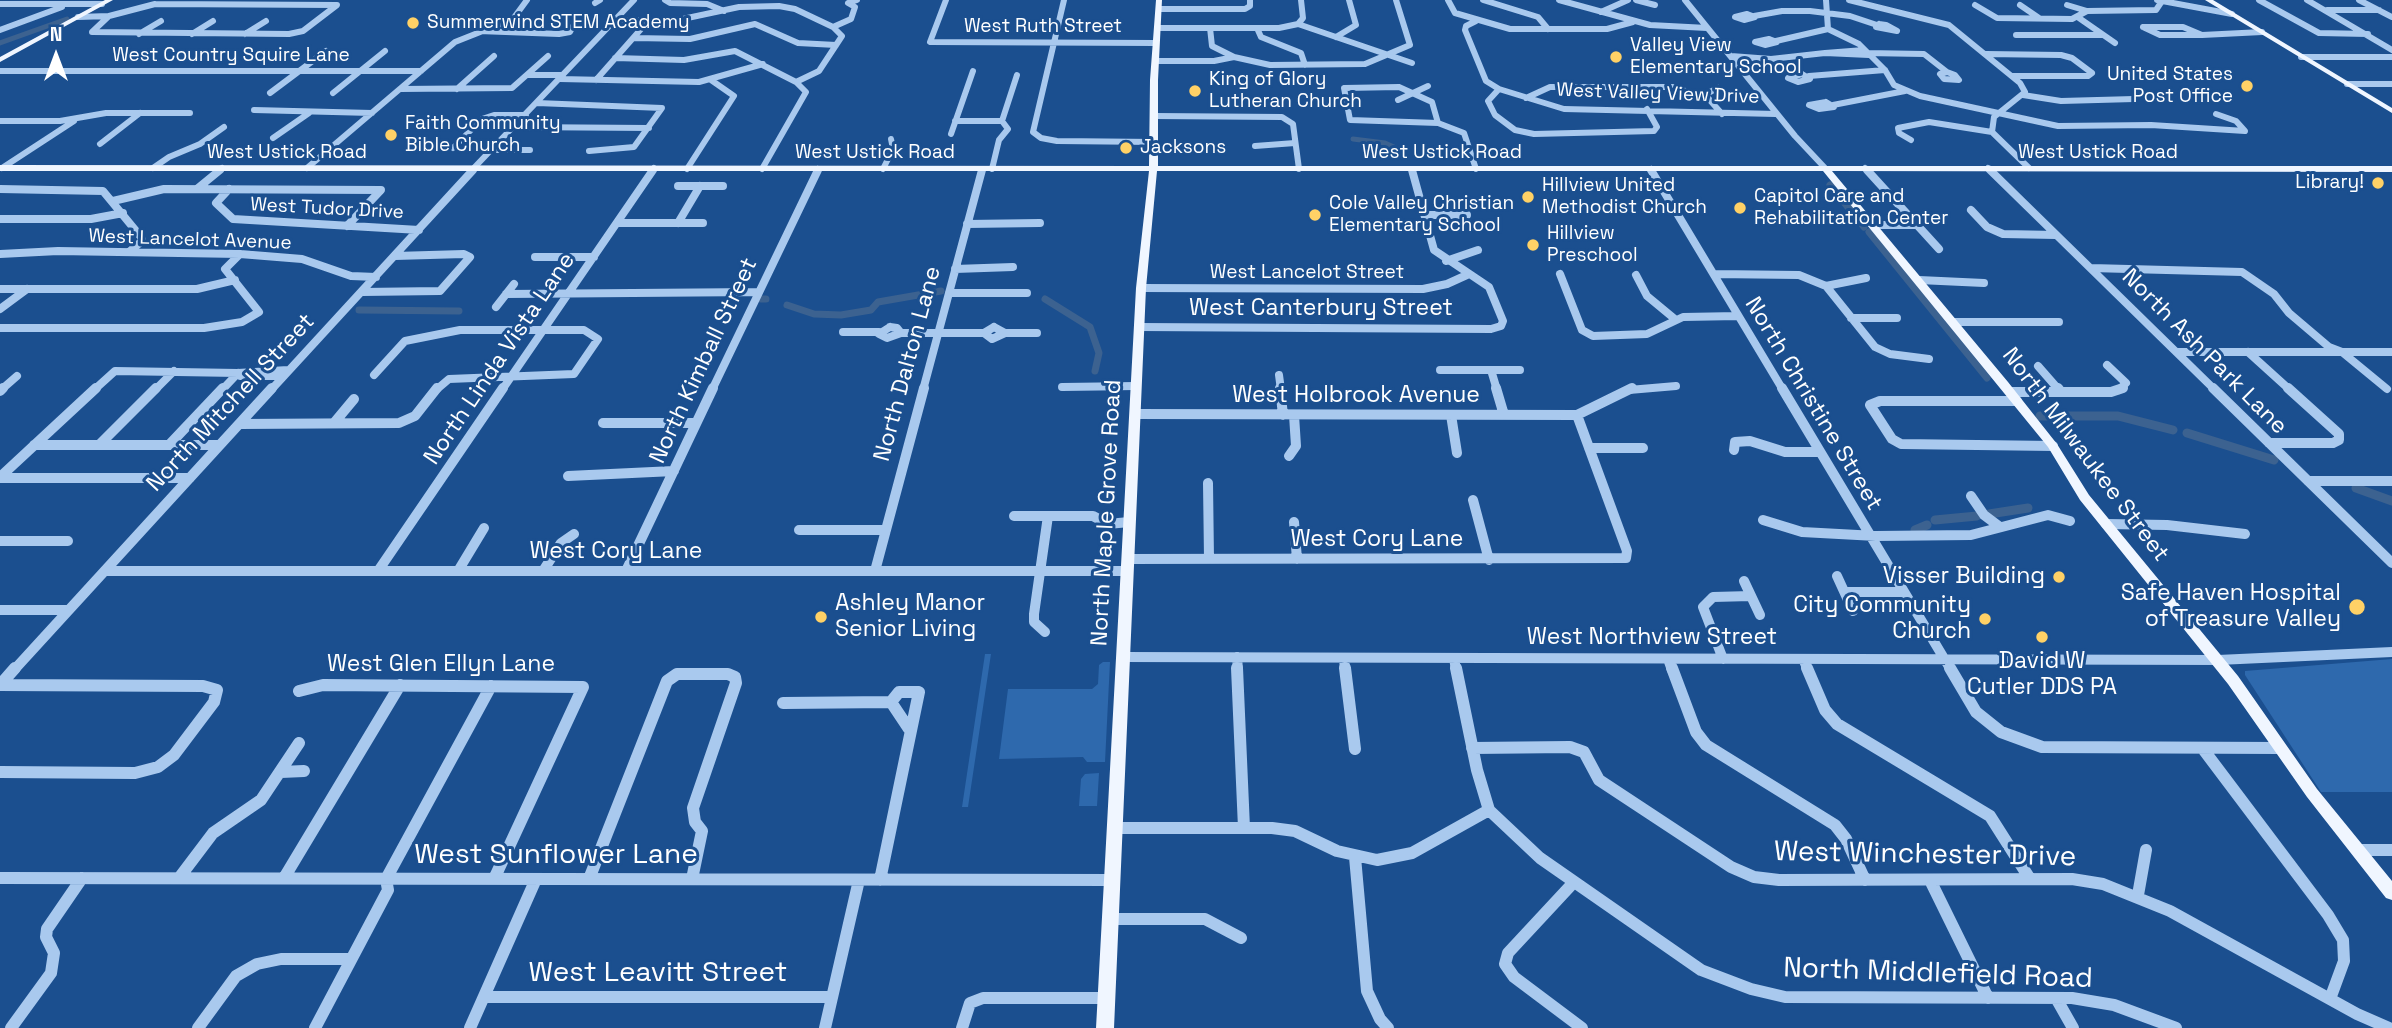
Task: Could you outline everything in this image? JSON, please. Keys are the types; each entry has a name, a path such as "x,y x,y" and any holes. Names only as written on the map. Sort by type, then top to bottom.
{"main road":[{"path":"0,60 110,0"},
{"name":"North Maple Grove Road","path":"1105,1028 1141,288 1154,169 1155,61 1159,0"},
{"path":"2208,0 2392,111"},
{"name":"North Milwaukee Street","path":"1825,168 2053,446 2076,486 2218,660 2279,748 2392,893"},
{"name":"West Ustick Road","path":"1,169 2392,169"}],"street":[{"path":"307,169 455,42 513,19 527,0"},
{"name":"North Mitchell Street","path":"0,685 285,373 634,0"},
{"path":"845,1 857,0"},
{"name":"West Ruth Street","path":"946,0 930,41 1156,43"},
{"path":"1064,0 1033,129 1041,138 1066,142 1155,142"},
{"path":"1158,9 1248,9 1250,0"},
{"path":"1298,24 1303,18 1300,0"},
{"path":"1336,37 1356,25 1349,0"},
{"path":"1210,28 1212,46 1234,57 1258,64 1365,64 1405,49 1410,43 1396,0"},
{"path":"1448,0 1455,13 1510,29 1606,29 1633,22"},
{"path":"1483,0 1533,14 1542,20 1548,29"},
{"path":"1559,0 1658,27 1707,27"},
{"path":"1601,12 1628,0"},
{"path":"1636,0 1655,5"},
{"name":"North Milwaukee Street","path":"1685,0 1776,114 1825,168"},
{"path":"1826,0 1828,29"},
{"path":"1849,0 1944,23 2012,76 2024,88 2023,95 1992,122 1992,132"},
{"path":"2259,0 2319,33 2368,34"},
{"path":"2307,0 2392,50"},
{"path":"2359,0 2392,17"},
{"path":"665,1 708,4 723,11"},
{"path":"833,27 851,19 855,7 845,1"},
{"path":"2067,5 2087,11 2156,10 2159,1 2232,14"},
{"path":"78,17 109,16 148,2 337,5 297,33 92,32 109,16"},
{"path":"615,20 688,19 771,3 795,9 842,34 819,71 796,82"},
{"path":"0,4 102,4"},
{"path":"0,30 69,4"},
{"path":"1975,5 1997,18 2079,18 2115,43"},
{"path":"2021,5 2039,19"},
{"path":"2120,5 2129,10"},
{"path":"2326,10 2379,10"},
{"path":"1754,16 1782,11 1826,13 1877,25"},
{"path":"2079,18 2087,11"},
{"path":"139,34 161,20"},
{"path":"596,80 649,20"},
{"path":"1476,20 1466,26 1465,30 1486,81 1499,89 1488,97 1492,112 1522,132 1627,134 1654,131 1657,127 1647,109"},
{"path":"192,34 214,21"},
{"path":"245,34 266,21"},
{"path":"634,37 690,38 755,24 798,43 836,45"},
{"path":"1157,28 1257,28 1298,24 1412,63"},
{"path":"479,31 559,34 570,32 573,26"},
{"path":"2202,35 2183,27 2143,27 2153,34 2202,35 2262,32"},
{"path":"1257,28 1261,37 1301,53 1305,65"},
{"path":"1776,41 1809,31 1828,29 1866,53 1885,69 1891,81 1906,91 2065,126 2151,125 2245,131 2244,125 2216,114"},
{"path":"2016,35 2103,35"},
{"path":"615,58 694,59 732,50 802,85 806,92 762,169"},
{"path":"270,93 326,51"},
{"path":"333,93 385,51"},
{"path":"1733,59 1771,60 1825,53 1924,54 1947,72"},
{"path":"1986,54 2061,55 2072,58 2092,73 2088,76 2012,76"},
{"path":"457,89 494,56"},
{"path":"400,89 512,88 548,56"},
{"path":"1155,61 1214,61 1234,57"},
{"path":"2301,57 2392,57"},
{"path":"528,75 687,83 711,80 763,64"},
{"path":"1809,76 1885,69"},
{"name":"West Country Squire Lane","path":"0,72 421,71"},
{"path":"951,134 972,71"},
{"path":"1002,121 1017,75"},
{"path":"687,169 734,96 731,91 711,80"},
{"path":"2347,84 2392,84"},
{"path":"1438,123 1432,102 1416,92 1385,86 1345,87 1350,120 1353,122 1438,123 1464,133 1476,169"},
{"path":"1398,100 1428,86"},
{"path":"1526,98 1557,86 1663,86 1704,95 1722,114"},
{"path":"1704,95 1718,88"},
{"name":"West Valley View Drive","path":"1499,89 1564,109 1776,114"},
{"path":"1833,105 1906,91"},
{"path":"2023,95 2055,101 2134,99"},
{"path":"537,103 659,106 662,110 637,144 629,149 589,151"},
{"path":"254,110 372,113"},
{"path":"100,144 140,113"},
{"path":"0,121 78,119 100,114 190,113"},
{"path":"273,138 284,134 309,113"},
{"path":"453,148 482,119 494,115 526,115"},
{"path":"1155,116 1275,116 1289,120 1293,124 1299,169"},
{"path":"1,169 78,119"},
{"path":"955,121 1002,121"},
{"path":"992,169 999,140 1008,129 1002,121"},
{"path":"1911,140 1899,133 1898,128 1930,122 1992,132 2029,168"},
{"path":"153,169 169,157 200,144 224,127"},
{"path":"514,127 649,128"},
{"path":"102,132 113,132"},
{"path":"883,169 893,149 891,139"},
{"path":"1255,146 1296,143"},
{"path":"492,150 530,150"},
{"path":"1865,168 1939,249"},
{"name":"North Ash Park Lane","path":"1988,168 2392,563"},
{"path":"197,189 222,169"},
{"name":"North Linda Vista Lane","path":"378,571 654,169"},
{"name":"North Kimball Street","path":"626,571 818,169"},
{"name":"North Dalton Lane","path":"875,571 982,169"},
{"path":"1412,169 1434,250 1446,261 1469,274"},
{"name":"North Christine Street","path":"1651,169 1976,712 2001,732 2024,743 2063,749 2279,748"},
{"path":"678,186 723,186"},
{"path":"677,223 700,186"},
{"path":"0,189 95,189 107,193 141,237 142,241 129,252"},
{"path":"113,201 155,189 380,190 347,226"},
{"name":"West Tudor Drive","path":"229,189 216,203 233,219 419,230"},
{"path":"1970,211 1987,227 2003,234 2056,234"},
{"path":"0,219 91,219 123,213"},
{"path":"1426,215 1467,214"},
{"path":"617,223 703,223"},
{"path":"968,224 1027,226 1040,223"},
{"path":"1874,225 1917,225"},
{"path":"1446,261 1478,250"},
{"name":"West Lancelot Avenue","path":"1,255 129,252 240,254 302,259 351,276 376,277"},
{"path":"0,328 204,328 235,324 258,314 259,309 226,266 240,254"},
{"path":"362,292 440,292 470,256 395,256"},
{"path":"535,257 594,257"},
{"path":"956,269 1014,265"},
{"path":"2091,268 2242,272 2274,294 2289,313 2329,347 2342,352 2387,389"},
{"name":"West Lancelot Street","path":"1141,288 1423,289 1447,284 1469,274"},
{"name":"West Canterbury Street","path":"1139,327 1501,326 1503,321 1493,294 1469,274"},
{"path":"1714,274 1798,275 1826,286 1875,347 1890,354 1928,359"},
{"path":"1560,275 1586,334 1647,334 1676,320 1738,316"},
{"path":"1636,275 1647,296 1676,320"},
{"path":"1826,286 1866,278"},
{"path":"0,289 197,289 235,280"},
{"path":"1919,280 1965,280 1984,284"},
{"path":"496,307 514,284"},
{"path":"0,309 27,289"},
{"path":"506,294 759,292"},
{"path":"949,293 1027,293"},
{"path":"1851,318 1897,318"},
{"path":"1954,322 2059,322"},
{"path":"843,332 879,332 887,338 901,332 984,333 994,327 1005,333 1037,333"},
{"path":"240,424 406,421 415,416 442,382 449,379 574,374 597,343 595,335 584,330 460,330 413,338 400,345 374,375"},
{"path":"2177,352 2392,352"},
{"path":"2248,352 2339,434 2339,440 2333,443 2269,443"},
{"path":"2053,446 1901,444 1892,439 1871,408 1872,403 2123,389 2126,383 2124,379 2107,365"},
{"path":"2038,366 2061,392"},
{"path":"1440,370 1520,370"},
{"path":"1491,370 1504,415"},
{"path":"0,477 115,371 285,373"},
{"path":"99,445 174,371"},
{"path":"169,445 238,373"},
{"path":"1279,374 1296,446 1289,456"},
{"path":"0,391 17,376"},
{"path":"1062,387 1136,386"},
{"path":"1643,448 1589,448 1577,415 1626,390 1676,386"},
{"path":"334,423 354,399"},
{"name":"West Holbrook Avenue","path":"1135,414 1577,415"},
{"path":"1451,415 1457,453"},
{"path":"603,424 619,428 696,423"},
{"path":"1734,450 1735,442 1750,440 1785,452 1819,452"},
{"path":"34,445 220,445"},
{"name":"West Cory Lane","path":"105,570 1042,571 1209,559 1626,558 1627,551 1589,448"},
{"path":"568,476 674,471"},
{"path":"0,477 190,478"},
{"path":"2308,481 2392,481"},
{"path":"1208,483 1209,559"},
{"path":"1971,496 1984,515 2000,527"},
{"path":"1474,500 1489,560"},
{"path":"1763,520 1802,531 1958,536 2048,515 2070,521"},
{"path":"1014,516 1093,516 1108,524 1129,522"},
{"path":"1045,632 1034,622 1048,516"},
{"path":"1294,522 1297,559"},
{"path":"2106,524 2167,525 2245,534"},
{"path":"458,571 484,528"},
{"path":"799,530 886,530"},
{"path":"543,571 561,543 573,534"},
{"path":"0,541 68,541"},
{"path":"1837,576 1853,611"},
{"path":"1744,581 1760,615"},
{"path":"1845,592 1903,593"},
{"path":"1723,659 1703,607 1713,597 1751,596"},
{"path":"0,610 68,610"},
{"name":"West Northview Street","path":"1122,657 2218,660 2392,652"},
{"path":"1237,657 1244,828"},
{"path":"1344,657 1356,750"},
{"path":"1114,828 1244,828 1295,831 1355,857 1377,860 1412,853 1489,810 1472,748 1454,658"},
{"path":"1668,659 1696,732 1706,745 1835,825 1846,839 1865,880"},
{"path":"1803,659 1825,710 1837,724 1857,739 1990,816 2031,879"},
{"path":"589,879 667,681 677,674 728,674 736,682 693,808 695,822 702,831 692,879"},
{"path":"0,685 203,686 217,690 214,702 174,754 158,767 135,773 0,772"},
{"name":"West Glen Ellyn Lane","path":"299,691 323,685 583,687 494,879"},
{"path":"284,878 400,685"},
{"path":"315,1028 388,890 386,879 491,686"},
{"path":"880,880 909,729 919,692 899,692 891,702"},
{"path":"783,703 891,702"},
{"path":"891,702 909,729"},
{"path":"179,878 204,843 261,800 299,743"},
{"name":"West Winchester Drive","path":"1472,748 1570,747 1584,752 1599,780 1731,867 1754,877 1779,880 2071,879 2103,884 2138,895 2389,1028"},
{"path":"2203,749 2328,915 2343,940 2344,961 2330,999"},
{"path":"281,772 304,771"},
{"name":"North Middlefield Road","path":"1489,810 1540,858 1701,970 1751,989 1785,997 1816,999 2056,998 2115,1005 2176,1028"},
{"path":"2138,895 2146,850"},
{"path":"2358,850 2392,850"},
{"path":"1355,857 1367,991 1380,1019 1388,1028"},
{"name":"West Sunflower Lane","path":"0,878 1112,880"},
{"path":"12,1028 51,973 54,953 46,937 47,929 82,878"},
{"path":"470,1028 536,879"},
{"path":"825,1028 859,880"},
{"path":"1930,880 1988,998"},
{"path":"1574,882 1508,953 1505,964 1514,977 1582,1028"},
{"path":"1110,919 1205,919 1241,938"},
{"path":"198,1028 236,976 257,964 281,959 351,959"},
{"name":"West Leavitt Street","path":"484,997 832,998"},
{"path":"962,1028 970,1003 983,998 1107,998"},
{"path":"2056,998 2073,1028"}],"shaded area":[{"path":"985,654 991,654 968,807 962,807"},
{"path":"2392,659 2392,792 2321,792 2245,675 2245,671"},
{"path":"1110,662 1105,762 1087,762 1083,757 999,759 1008,689 1092,689 1098,684 1099,665"},
{"path":"1099,773 1097,806 1079,806 1081,779 1085,774"}],"waterway":[{"path":"0,43 67,19"},
{"path":"1353,139 1385,143 1396,148"},
{"path":"1830,185 1864,227"},
{"path":"1869,232 1987,378"},
{"path":"787,305 814,314 841,315 871,310 878,302 941,291"},
{"path":"761,299 766,299"},
{"path":"1045,299 1090,327 1099,353 1095,371"},
{"path":"359,310 459,311"},
{"path":"2040,416 2118,416 2173,430"},
{"path":"2187,433 2274,460"},
{"path":"2356,488 2392,501"},
{"path":"1989,514 2028,508"},
{"path":"1935,520 1977,516"},
{"path":"1915,530 1927,525"}],"place":[{"name":"Summerwind STEM Academy","path":"413,23"},
{"name":"Valley View Elementary School","path":"1616,57"},
{"name":"United States Post Office","path":"2247,86"},
{"name":"King of Glory Lutheran Church","path":"1195,91"},
{"name":"Faith Community Bible Church","path":"391,135"},
{"name":"Jacksons","path":"1126,148"},
{"name":"Library!","path":"2378,183"},
{"name":"Hillview United Methodist Church","path":"1528,197"},
{"name":"Capitol Care and Rehabilitation Center","path":"1740,208"},
{"name":"Cole Valley Christian Elementary School","path":"1315,215"},
{"name":"Hillview Preschool","path":"1533,245"},
{"name":"Visser Building","path":"2059,577"},
{"name":"Safe Haven Hospital of Treasure Valley","path":"2357,607"},
{"name":"Ashley Manor Senior Living","path":"821,617"},
{"name":"City Community Church","path":"1985,619"},
{"name":"David W Cutler DDS PA","path":"2042,637"}]}
